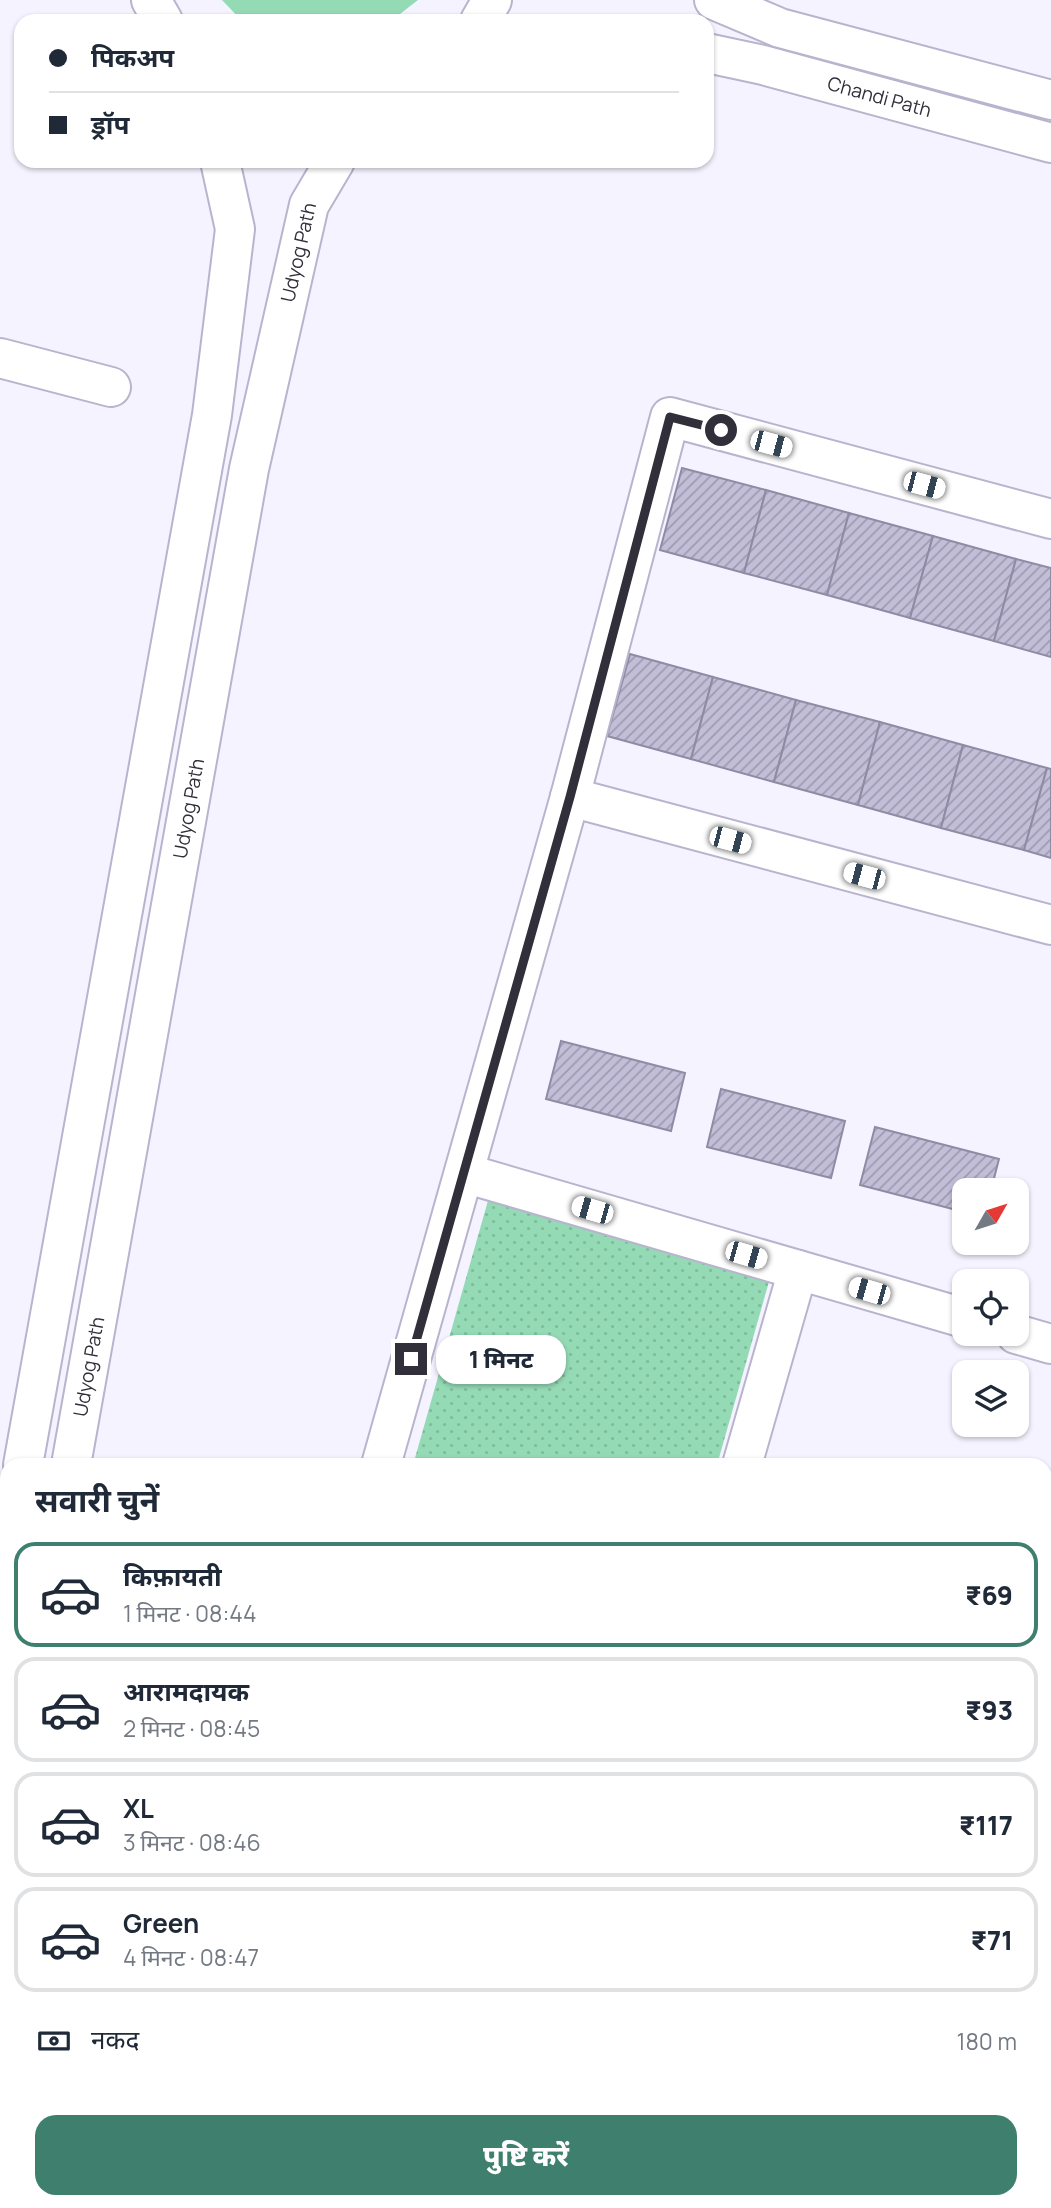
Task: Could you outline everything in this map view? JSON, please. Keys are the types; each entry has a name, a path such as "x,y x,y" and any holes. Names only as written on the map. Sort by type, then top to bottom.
{"main road":[{"path":"714,0 780,28 1051,100"},
{"name":"Chandi Path","path":"714,54 763,65 1051,143"},
{"path":"24,1458 212,415 236,229 222,168"},
{"name":"Udyog Path","path":"72,1458 249,469 309,205 331,168"},
{"path":"0,358 111,387"},
{"path":"383,1458 570,797 670,417 1051,519"},
{"path":"570,797 1051,925"},
{"path":"464,1172 952,1315"},
{"path":"744,1458 798,1270"},
{"path":"1029,1338 1051,1344"}],"green space":[{"path":"222,0 418,0 400,14 235,14"},
{"path":"489,1197 770,1278 719,1458 415,1458"}],"building":[{"path":"682,468 766,490 744,573 660,550"},
{"path":"766,490 849,513 827,595 744,573"},
{"path":"849,513 933,536 910,618 827,595"},
{"path":"933,536 1016,559 994,641 910,618"},
{"path":"1016,559 1051,568 1051,657 994,641"},
{"path":"630,654 713,677 691,759 607,736"},
{"path":"713,677 796,700 774,782 691,759"},
{"path":"796,700 880,722 858,805 774,782"},
{"path":"880,722 963,745 941,828 858,805"},
{"path":"963,745 1047,768 1024,850 941,828"},
{"path":"1047,768 1051,769 1051,858 1024,850"},
{"path":"561,1041 685,1073 671,1131 546,1099"},
{"path":"721,1089 845,1121 831,1178 707,1147"},
{"path":"875,1127 999,1159 994,1178 952,1178 952,1209 860,1185"}],"route":[{"path":"411,1359 570,797 670,417 721,430"}]}
